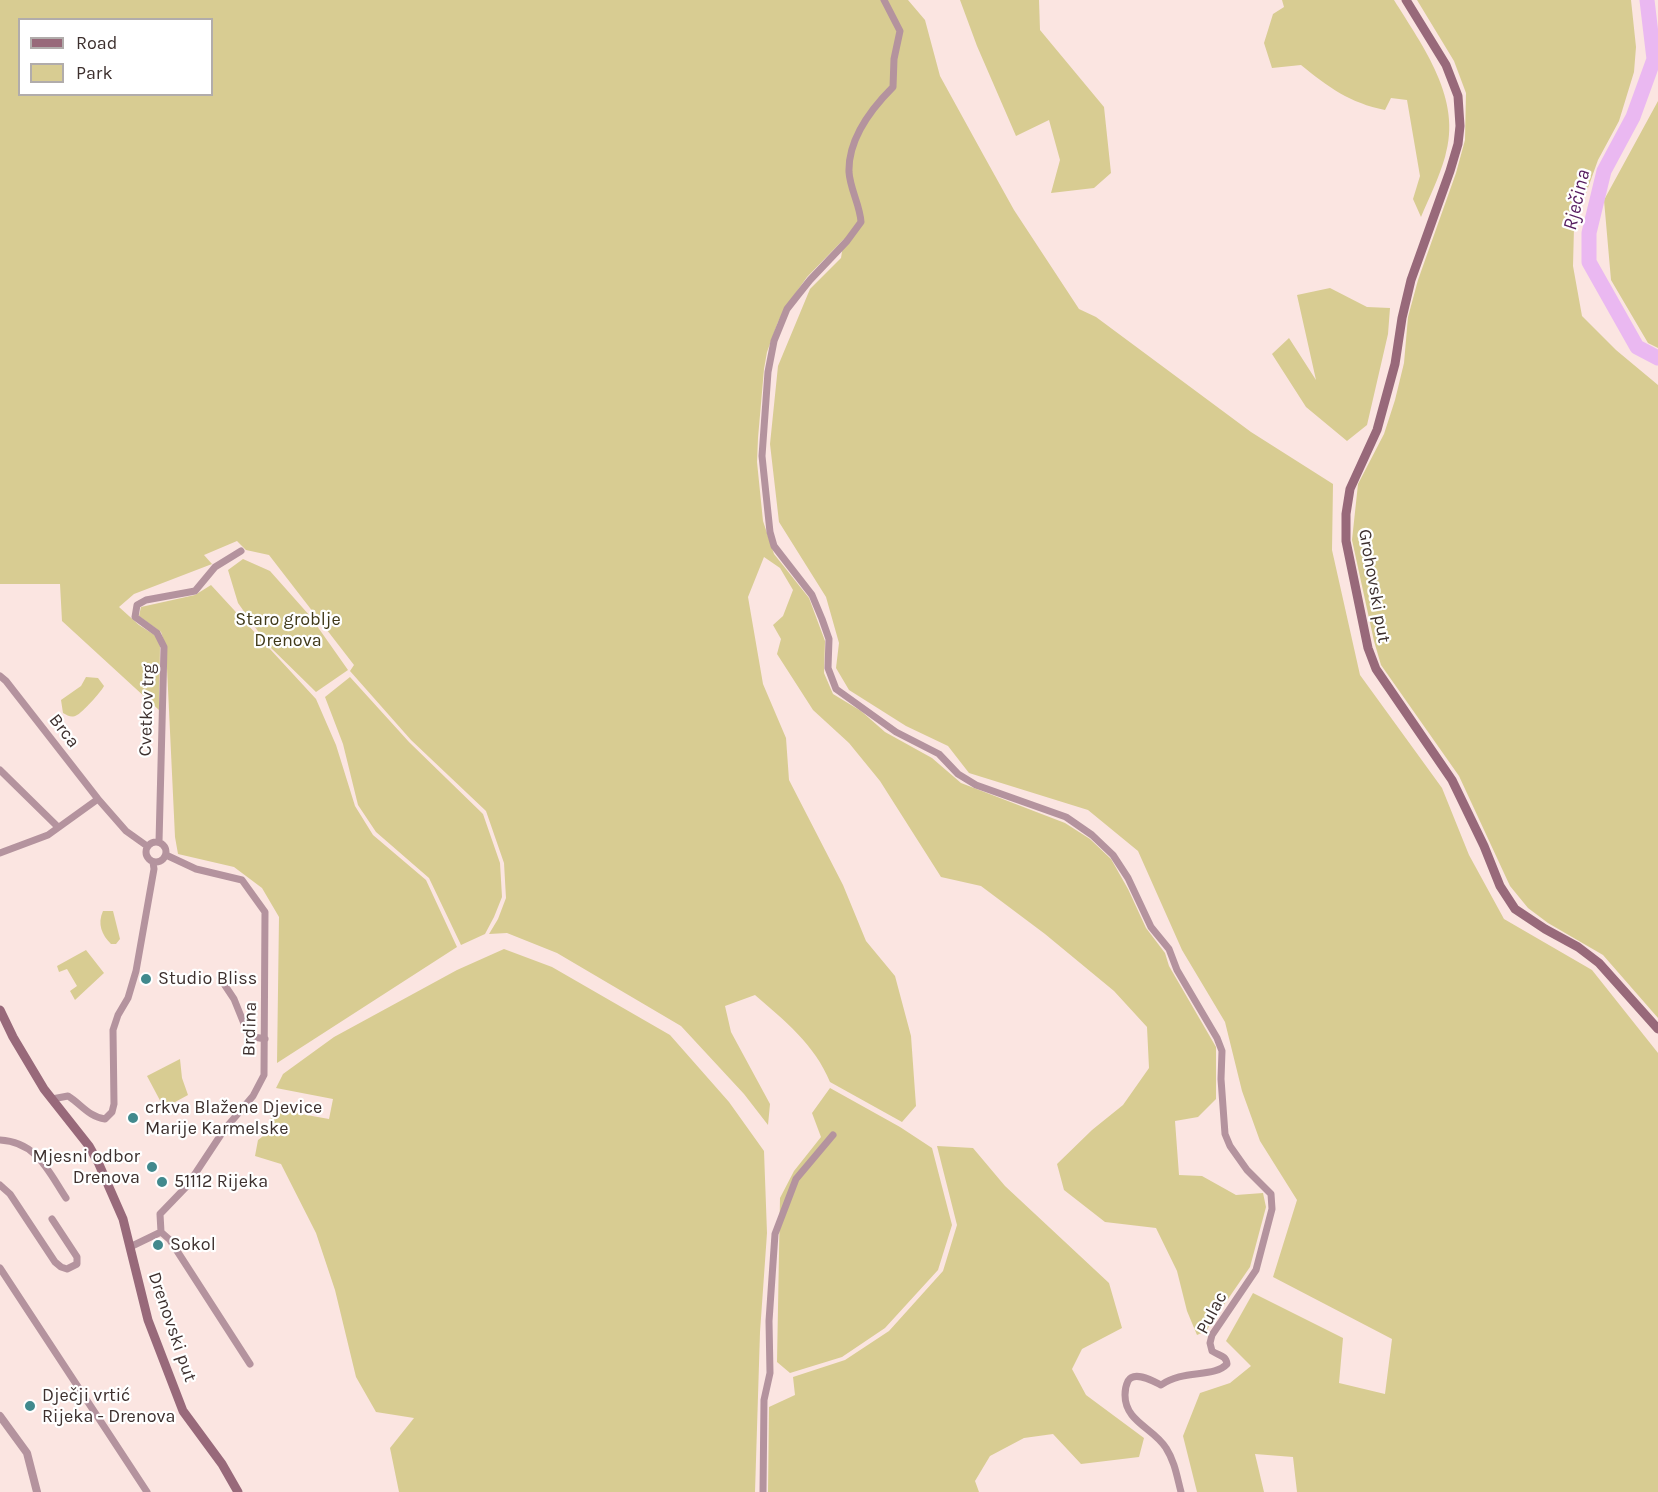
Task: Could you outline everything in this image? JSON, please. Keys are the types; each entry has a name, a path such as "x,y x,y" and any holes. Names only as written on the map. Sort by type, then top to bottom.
{"main road":[{"name":"Grohovski put","path":"1406,0 1446,64 1458,96 1460,126 1458,144 1450,171 1411,280 1395,364 1377,430 1350,489 1346,514 1346,542 1368,648 1376,669 1452,780 1484,846 1500,886 1515,909 1545,929 1578,946 1599,963 1658,1029"},
{"name":"Drenovski put","path":"0,1010 21,1050 52,1099 89,1146 123,1219 148,1320 183,1411 222,1464 238,1492"}],"street":[{"name":"Pulac","path":"884,0 899,26 900,36 894,59 893,87 881,99 864,124 854,145 849,172 861,222 847,242 810,280 787,309 771,353 764,415 762,464 770,532 774,546 812,595 829,639 828,668 836,689 896,732 939,754 964,779 1066,817 1092,835 1113,855 1128,878 1151,927 1169,950 1177,970 1222,1051 1221,1087 1225,1134 1230,1146 1247,1170 1271,1194 1272,1209 1256,1270 1212,1335 1210,1343 1212,1351 1227,1359 1227,1364 1218,1372 1170,1378 1161,1385 1138,1376 1128,1381 1125,1392 1128,1411 1133,1418 1156,1435 1165,1446 1175,1465 1180,1492"},
{"name":"Cvetkov trg","path":"166,855 165,847 159,842 164,647 158,633 135,616 137,605 146,600 195,591 215,567 241,551"},
{"name":"Brca","path":"2,681 126,831 147,846"},
{"path":"0,770 58,827"},
{"path":"0,853 48,835 98,799"},
{"path":"52,1099 68,1096 89,1114 98,1118 105,1119 112,1112 114,1104 113,1030 118,1015 128,998 136,971 154,869 153,862 147,857 147,846 152,842 159,842"},
{"path":"153,862 163,859 166,855"},
{"name":"Brdina","path":"161,1232 160,1214 187,1186 224,1130 253,1096 264,1075 266,1039 266,912 242,880 196,869 166,855"},
{"path":"220,978 234,999 249,1036 266,1039"},
{"path":"763,1492 764,1400 770,1372 769,1321 775,1234 796,1179 833,1135"},
{"path":"0,1140 11,1140 32,1150 66,1198"},
{"path":"0,1185 10,1194 55,1262 61,1268 67,1269 76,1264 76,1257 52,1219"},
{"path":"130,1248 161,1232 170,1240 250,1364"},
{"path":"0,1268 147,1492"},
{"path":"0,1416 27,1454 37,1492"}],"green space":[{"path":"0,0 908,0 925,20 940,76 984,156 1014,210 1079,309 1096,317 1251,432 1333,484 1332,550 1360,675 1442,788 1469,855 1504,919 1592,970 1658,1053 1658,1492 1297,1492 1293,1457 1255,1454 1264,1492 1197,1492 1183,1436 1200,1393 1230,1383 1251,1366 1226,1341 1253,1293 1343,1338 1339,1383 1385,1394 1392,1339 1273,1277 1297,1200 1260,1141 1242,1091 1225,1022 1182,950 1138,851 1088,810 969,773 948,746 906,726 849,690 836,668 839,643 826,597 779,522 770,444 778,366 810,289 841,258 844,239 807,277 785,308 767,352 757,462 763,521 774,554 809,598 825,641 824,673 833,694 861,711 885,732 932,758 961,783 1065,823 1090,839 1111,859 1146,928 1165,953 1169,966 1216,1047 1216,1099 1198,1117 1175,1121 1179,1175 1202,1176 1236,1195 1263,1193 1266,1207 1250,1267 1206,1331 1197,1335 1187,1311 1177,1271 1156,1228 1105,1222 1064,1190 1057,1164 1092,1130 1123,1105 1149,1068 1147,1027 1114,991 1045,934 981,886 941,877 880,781 849,743 813,710 777,654 781,639 773,625 783,616 793,590 780,568 764,557 748,597 763,684 786,738 789,780 843,885 866,941 895,976 911,1036 916,1106 902,1122 830,1082 816,1056 807,1045 788,1024 755,995 725,1006 731,1032 770,1104 768,1125 744,1094 681,1026 557,953 507,933 489,934 506,898 504,863 486,811 411,740 350,671 354,665 269,555 246,550 237,541 204,555 212,564 134,594 119,607 139,625 156,636 160,646 159,710 62,621 60,584 0,584"},
{"path":"960,0 1039,0 1040,30 1104,107 1111,173 1094,188 1051,193 1060,160 1049,120 1016,136"},
{"path":"1282,0 1394,0 1428,55 1444,94 1449,115 1449,136 1445,157 1421,217 1413,199 1420,176 1407,100 1391,98 1385,110 1372,107 1340,93 1301,65 1272,68 1264,43 1273,14 1284,7"},
{"path":"1417,0 1631,0 1636,47 1634,72 1619,121 1598,160 1574,227 1573,266 1582,316 1616,350 1658,385 1658,1018 1603,955 1548,923 1528,908 1510,886 1459,776 1381,665 1374,641 1352,540 1358,484 1384,434 1395,400 1404,363 1408,317 1418,280 1456,173 1465,140 1466,93 1454,61"},
{"path":"1658,101 1658,348 1648,343 1611,280 1604,200"},
{"path":"1330,288 1367,307 1390,308 1388,334 1367,425 1347,441 1306,407 1272,354 1289,338 1316,380 1297,295"},
{"name":"Staro groblje Drenova","path":"243,559 270,571 310,616 348,670 316,692 267,644 238,603 228,570"},
{"path":"211,585 316,699 336,745 355,806 373,835 426,880 457,947 277,1063 279,917 262,888 234,867 178,854 175,837 166,647 161,632 139,616 141,607 195,595"},
{"path":"86,677 98,678 104,686 79,713 75,716 68,716 63,713 61,700 81,686"},
{"path":"350,677 409,742 483,814 500,863 502,897 485,934 461,945 429,878 376,832 358,805 343,744 325,697"},
{"path":"103,911 113,911 120,939 116,944 111,944 103,933 100,920"},
{"path":"504,949 552,967 670,1035 729,1102 764,1151 767,1233 760,1332 755,1492 399,1492 390,1448 414,1418 376,1412 356,1377 335,1290 316,1233 281,1164 255,1156 258,1140 267,1133 273,1109 329,1119 333,1099 276,1088 283,1074 334,1037 457,970"},
{"path":"86,950 104,973 75,1000 70,991 77,986 67,969 59,972 57,966"},
{"path":"180,1059 182,1078 188,1095 164,1108 147,1076"},
{"path":"830,1088 900,1127 932,1148 952,1225 938,1270 885,1328 842,1357 790,1373 777,1362 780,1198 794,1171 821,1137 812,1113"},
{"path":"937,1146 973,1148 1005,1186 1109,1283 1122,1328 1082,1349 1072,1369 1086,1395 1144,1438 1139,1457 1081,1464 1053,1434 1024,1438 990,1456 975,1481 979,1492 768,1492 769,1407 795,1395 793,1377 845,1360 889,1331 943,1271 957,1225"}],"waterway":[{"name":"Rječina","path":"1647,0 1654,59 1633,117 1604,171 1589,233 1589,262 1637,347 1658,358"}],"place":[{"name":"Studio Bliss","path":"146,979"},
{"name":"crkva Blažene Djevice Marije Karmelske","path":"133,1118"},
{"name":"Mjesni odbor Drenova","path":"152,1167"},
{"name":"51112 Rijeka","path":"162,1182"},
{"name":"Sokol","path":"158,1245"},
{"name":"Dječji vrtić Rijeka - Drenova","path":"30,1406"}]}
